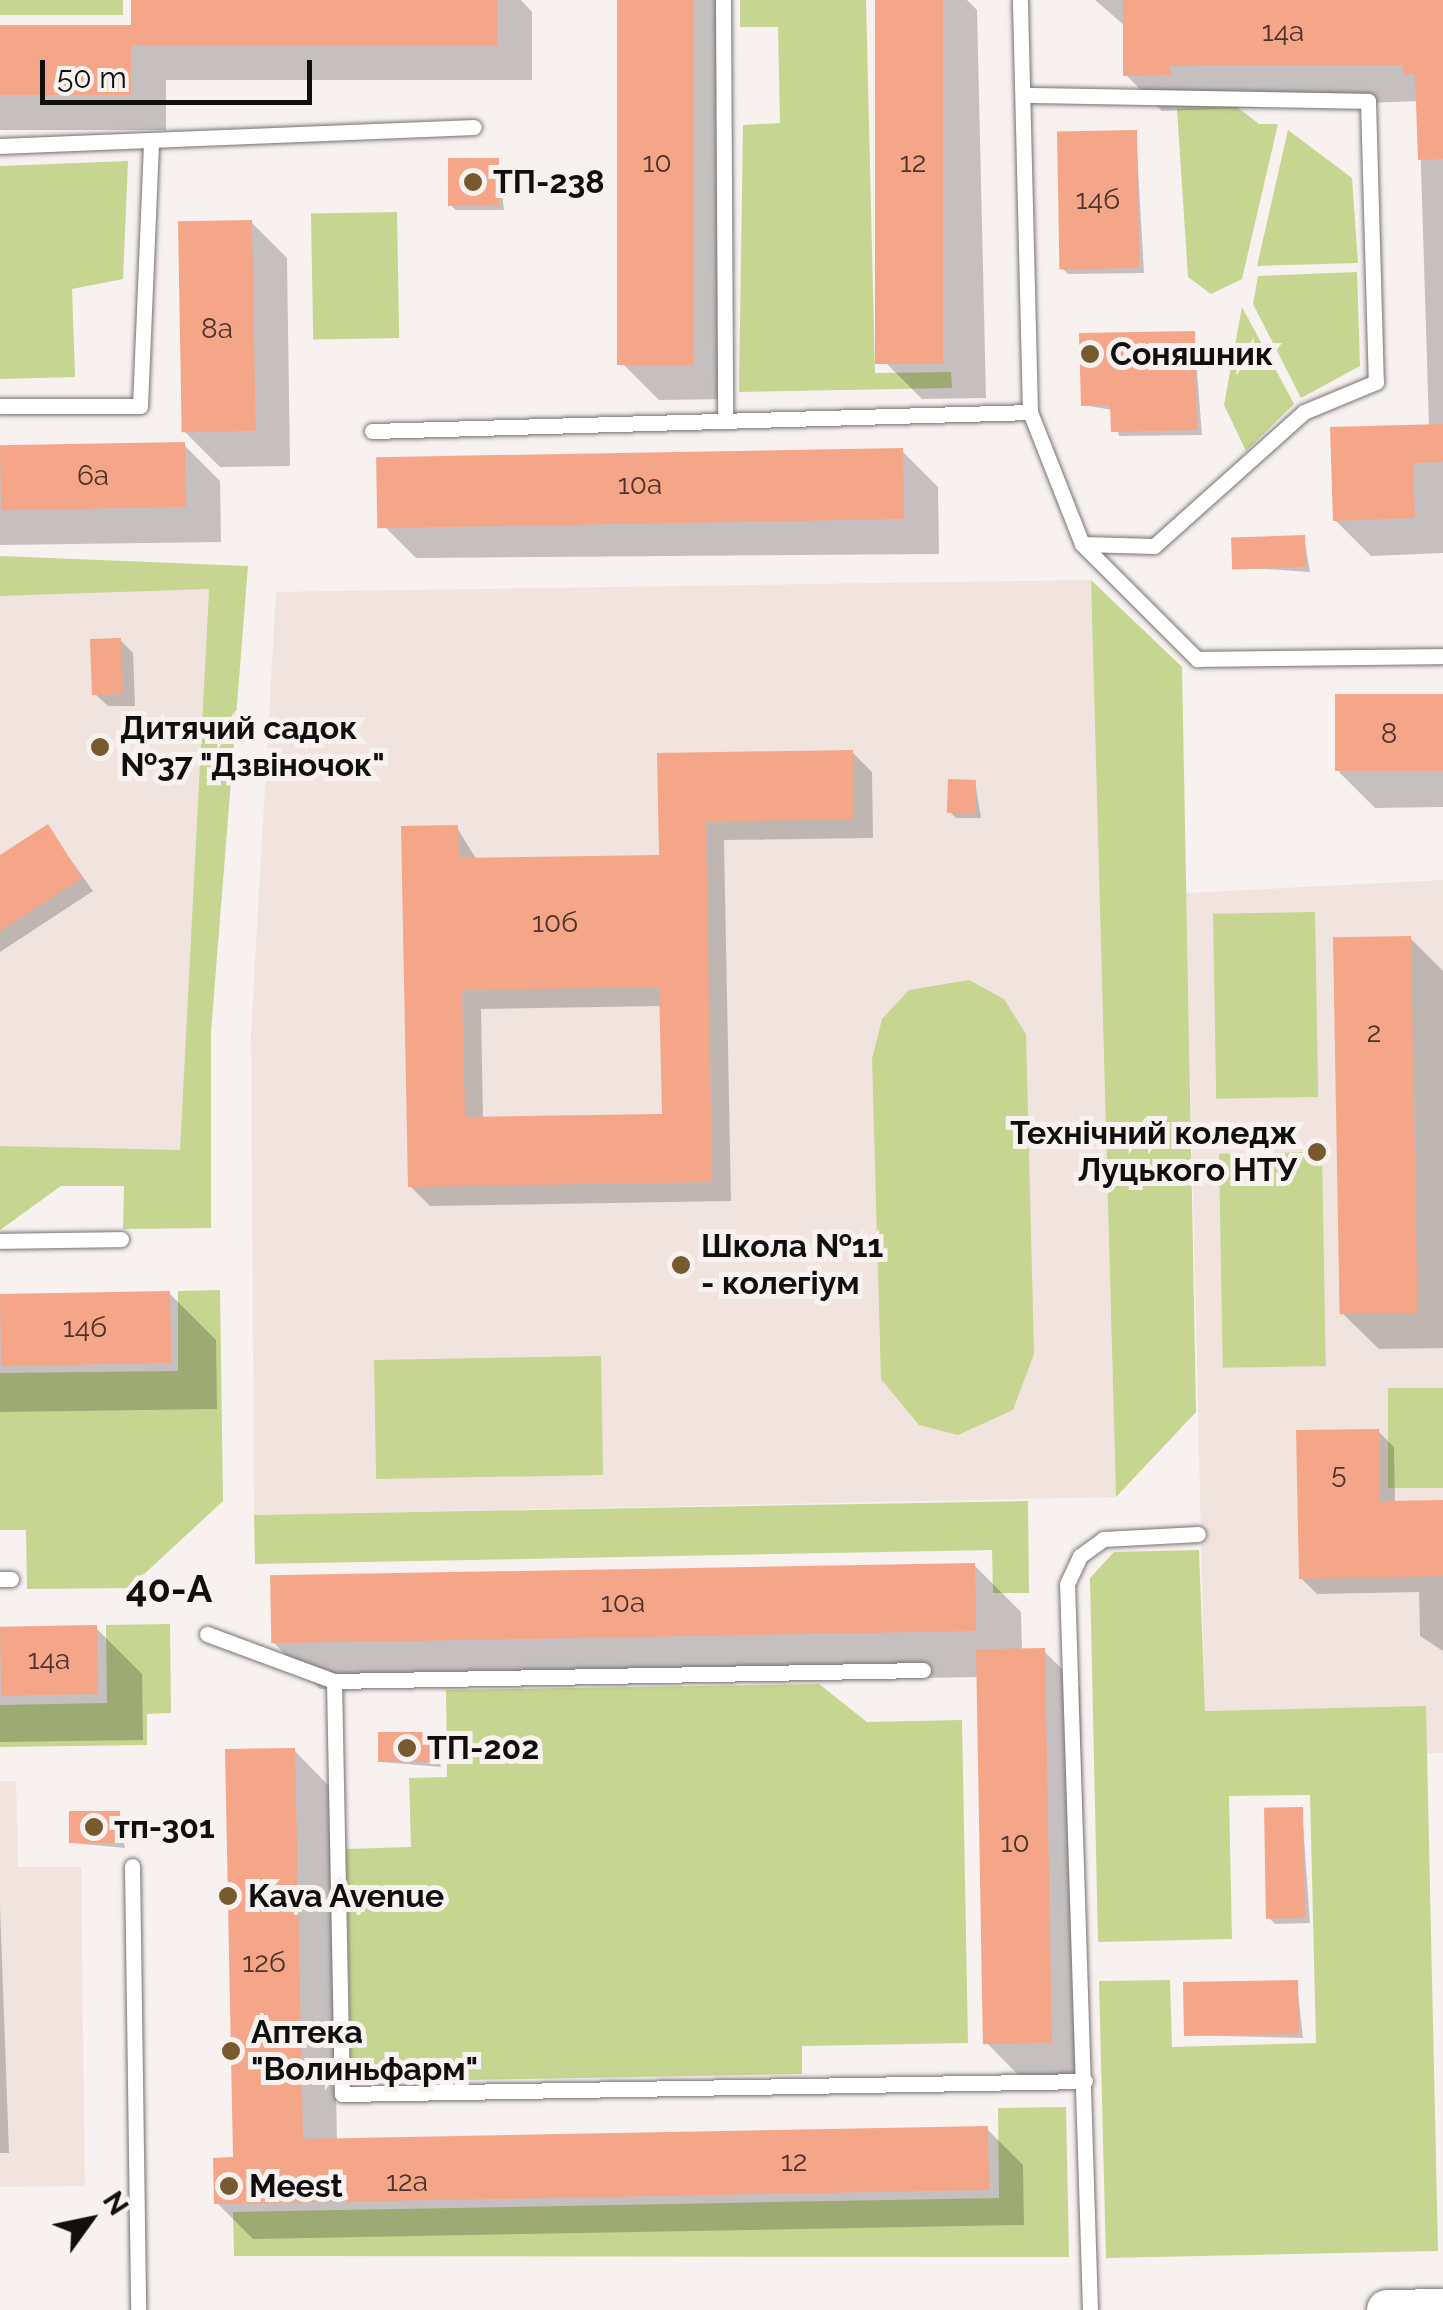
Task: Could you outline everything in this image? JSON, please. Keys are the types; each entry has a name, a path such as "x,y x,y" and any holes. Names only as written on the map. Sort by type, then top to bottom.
{"street":[{"path":"1386,2310 1443,2309"}],"lane":[{"path":"722,0 725,418"},
{"path":"1020,0 1026,95 1030,412 1082,544 1197,659 1443,656"},
{"path":"1026,95 1368,101 1376,382 1304,412 1154,546 1082,544"},
{"path":"0,146 474,128"},
{"path":"0,406 140,406 151,142"},
{"path":"372,431 1030,412"},
{"path":"0,1242 121,1240"},
{"path":"1090,2310 1067,1584 1080,1556 1103,1539 1198,1534"},
{"path":"207,1634 334,1681 923,1670"},
{"path":"334,1681 342,2094 1084,2081"},
{"path":"132,1866 138,2310"}],"shaded area":[{"name":"Школа №11 - колегіум","path":"1091,580 1116,1497 254,1515 251,1033 276,592"},
{"name":"Дитячий садок №37 \"Дзвіночок\"","path":"209,588 180,1151 0,1146 0,596"},
{"name":"Технічний коледж Луцького НТУ","path":"1443,880 1443,1753 1427,1753 1425,1707 1205,1711 1186,893"},
{"path":"0,1781 16,1781 18,1867 81,1867 85,2186 0,2187"}],"green space":[{"path":"0,0 123,0 123,15 0,15"},
{"path":"740,0 866,0 875,373 951,372 952,388 739,392 743,125 780,123 778,27 740,27"},
{"path":"1237,107 1259,124 1278,124 1242,279 1211,294 1188,277 1177,109"},
{"path":"1288,130 1352,178 1358,263 1257,266"},
{"path":"128,161 123,279 72,289 75,377 0,379 0,166"},
{"path":"397,212 399,338 313,339 311,214"},
{"path":"1357,272 1360,366 1301,398 1253,304 1258,276"},
{"path":"1242,307 1294,404 1246,451 1224,405"},
{"path":"0,556 248,566 211,1032 211,1228 123,1229 124,1186 61,1186 0,1230 0,1146 180,1150 209,589 0,596"},
{"path":"1091,580 1182,667 1196,1412 1116,1497"},
{"path":"1315,912 1318,1097 1216,1099 1213,914"},
{"path":"969,980 1004,999 1026,1034 1034,1354 1013,1410 958,1435 919,1425 881,1379 872,1059 882,1019 909,990"},
{"path":"1322,1152 1326,1366 1223,1368 1219,1154"},
{"path":"220,1290 223,1501 129,1588 27,1589 26,1530 0,1530 0,1373 178,1371 178,1291"},
{"path":"601,1356 603,1475 376,1479 374,1360"},
{"path":"1388,1388 1443,1388 1443,1488 1388,1488"},
{"path":"1028,1501 1029,1593 993,1593 992,1550 255,1564 254,1515"},
{"path":"1199,1550 1205,1711 1426,1706 1438,2251 1106,2258 1099,1981 1170,1980 1172,2047 1316,2043 1310,1795 1229,1796 1232,1939 1098,1942 1090,1578 1114,1552"},
{"path":"170,1624 171,1713 147,1714 147,1745 0,1747 0,1705 107,1703 106,1625"},
{"path":"819,1684 867,1722 962,1720 968,2043 802,2046 802,2074 351,2082 346,1849 411,1847 409,1778 447,1777 446,1690"},
{"path":"1066,2107 1069,2257 234,2256 233,2212 999,2198 998,2108"}],"building":[{"path":"131,0 497,0 497,45 131,45 131,95 0,95 0,25 131,25"},
{"path":"617,0 693,0 693,365 617,365"},
{"path":"875,0 943,0 943,364 875,364"},
{"path":"1123,0 1443,0 1443,159 1418,160 1415,74 1403,75 1403,65 1170,66 1171,75 1123,76"},
{"path":"1137,130 1139,268 1059,269 1057,131"},
{"name":"ТП-238","path":"448,158 499,158 499,206 448,206"},
{"path":"252,220 256,431 182,432 178,221"},
{"path":"1195,331 1197,430 1111,432 1110,405 1081,406 1079,333"},
{"path":"1443,424 1443,462 1413,463 1415,518 1333,521 1330,427"},
{"path":"185,442 186,507 1,510 0,445"},
{"path":"903,448 904,519 377,528 376,457"},
{"path":"1305,535 1306,567 1232,570 1231,538"},
{"path":"121,638 123,694 92,695 90,639"},
{"path":"1335,694 1443,694 1443,771 1335,771"},
{"path":"853,750 854,819 706,822 712,1182 408,1187 401,826 458,825 459,858 659,855 657,753","holes":["659,987 662,1114 465,1117 462,990"]},
{"path":"948,779 976,780 975,814 947,813"},
{"path":"48,824 82,878 0,931 0,855"},
{"path":"1411,936 1418,1313 1340,1314 1333,937"},
{"path":"170,1291 171,1363 1,1366 0,1294"},
{"path":"1379,1429 1380,1501 1443,1500 1443,1576 1299,1579 1296,1430"},
{"path":"975,1563 976,1631 271,1643 270,1575"},
{"path":"97,1625 98,1694 1,1696 0,1627"},
{"path":"1045,1648 1052,2043 983,2044 976,1649"},
{"name":"ТП-202","path":"378,1732 436,1732 436,1762 378,1762"},
{"path":"295,1748 303,2139 988,2126 989,2190 214,2204 213,2158 233,2157 225,1749"},
{"path":"1303,1807 1305,1918 1266,1919 1264,1808"},
{"name":"тп-301","path":"69,1811 120,1811 120,1843 69,1843"},
{"path":"1298,1980 1299,2034 1184,2036 1183,1982"}],"place":[{"name":"ТП-238","path":"473,182"},
{"name":"Соняшник","path":"1090,354"},
{"name":"Дитячий садок №37 \"Дзвіночок\"","path":"100,747"},
{"name":"Технічний коледж Луцького НТУ","path":"1317,1152"},
{"name":"Школа №11 - колегіум","path":"681,1265"},
{"name":"ТП-202","path":"407,1748"},
{"name":"тп-301","path":"94,1827"},
{"name":"Kava Avenue","path":"228,1896"},
{"name":"Аптека \"Волиньфарм\"","path":"231,2051"},
{"name":"Meest","path":"229,2186"}],"district":[{"name":"40-А","path":"169,1589"}]}
